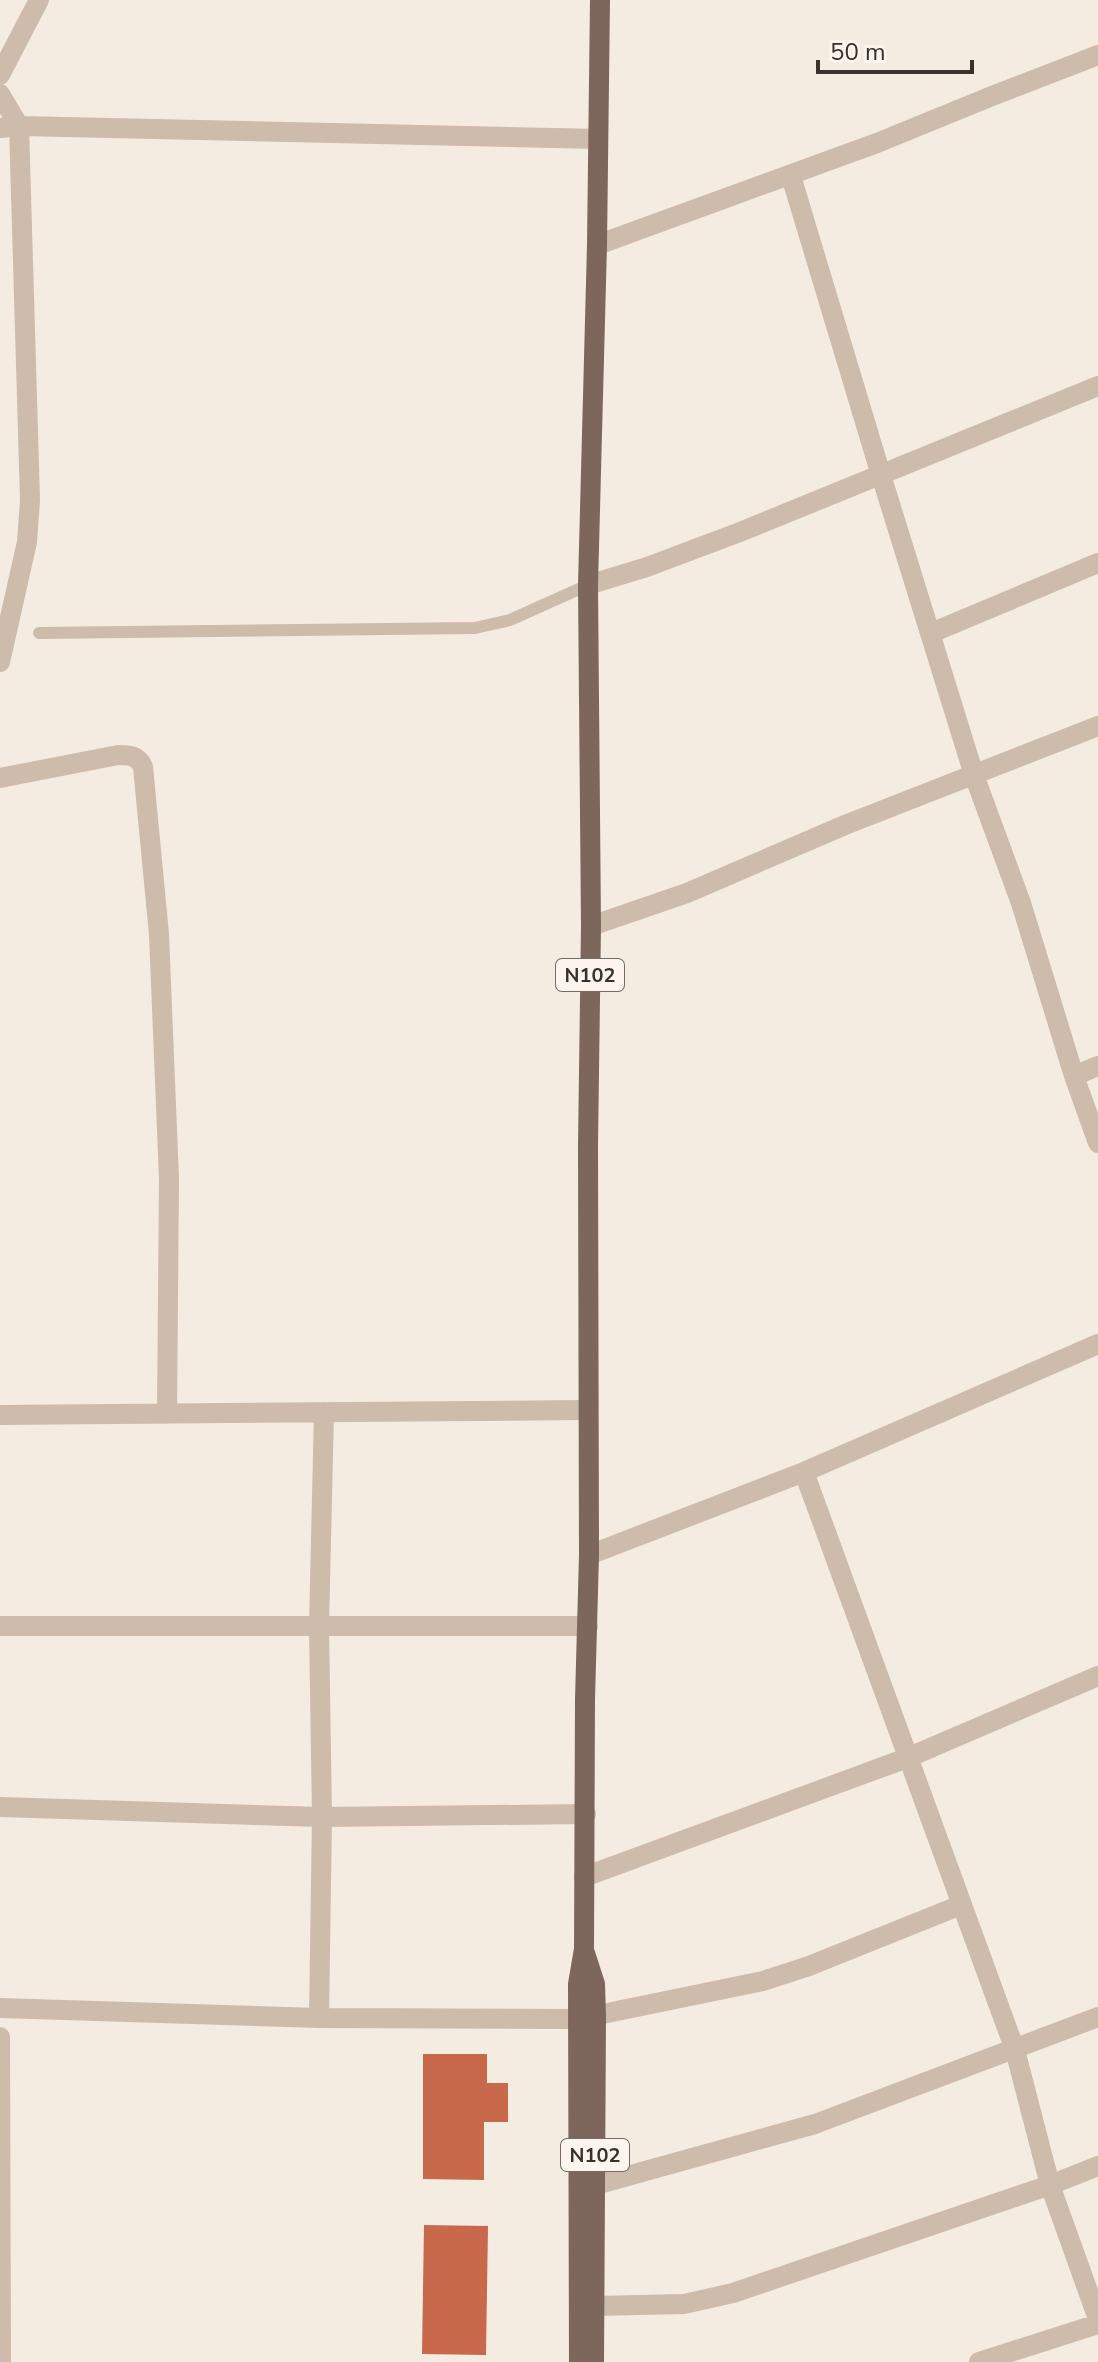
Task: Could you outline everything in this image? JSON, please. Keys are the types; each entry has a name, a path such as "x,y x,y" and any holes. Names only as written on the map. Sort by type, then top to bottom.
{"main road":[{"name":"N102","path":"579,2362 587,2018 595,1984 584,1949 584,1877 589,1555 591,926 588,585 600,0"},
{"name":"N102","path":"587,2018 595,2185 594,2362"}],"street":[{"path":"0,75 39,0"},
{"path":"597,245 791,176 1098,55"},
{"path":"0,94 10,127 30,500 27,542 4,624 0,662"},
{"path":"10,127 598,139"},
{"path":"791,176 974,775 1021,903 1098,1143"},
{"path":"588,585 699,548 1098,386"},
{"path":"931,633 1098,563"},
{"path":"591,926 687,893 845,825 1098,726"},
{"path":"0,778 118,755 131,755 140,760 143,767 159,934 169,1179 167,1414"},
{"path":"1074,1076 1098,1066"},
{"path":"589,1555 804,1472 1098,1344"},
{"path":"0,1415 588,1410"},
{"path":"319,2018 322,1817 319,1626 324,1412"},
{"path":"804,1472 1015,2050 1050,2185 1098,2321 979,2362"},
{"path":"0,1626 588,1626"},
{"path":"584,1877 907,1758 1098,1676"},
{"path":"0,1807 322,1817 586,1814"},
{"path":"0,2008 319,2018 587,2018 763,1981 809,1966 961,1905"},
{"path":"595,2185 815,2124 1098,2017"},
{"path":"0,2037 1,2362"},
{"path":"594,2306 684,2304 708,2300 1098,2166"}],"lane":[{"path":"39,633 475,628 510,620 588,585"}],"building":[{"path":"423,2054 487,2054 487,2083 508,2083 508,2122 484,2122 484,2180 423,2179"},
{"path":"424,2225 488,2226 486,2355 422,2354"}]}
